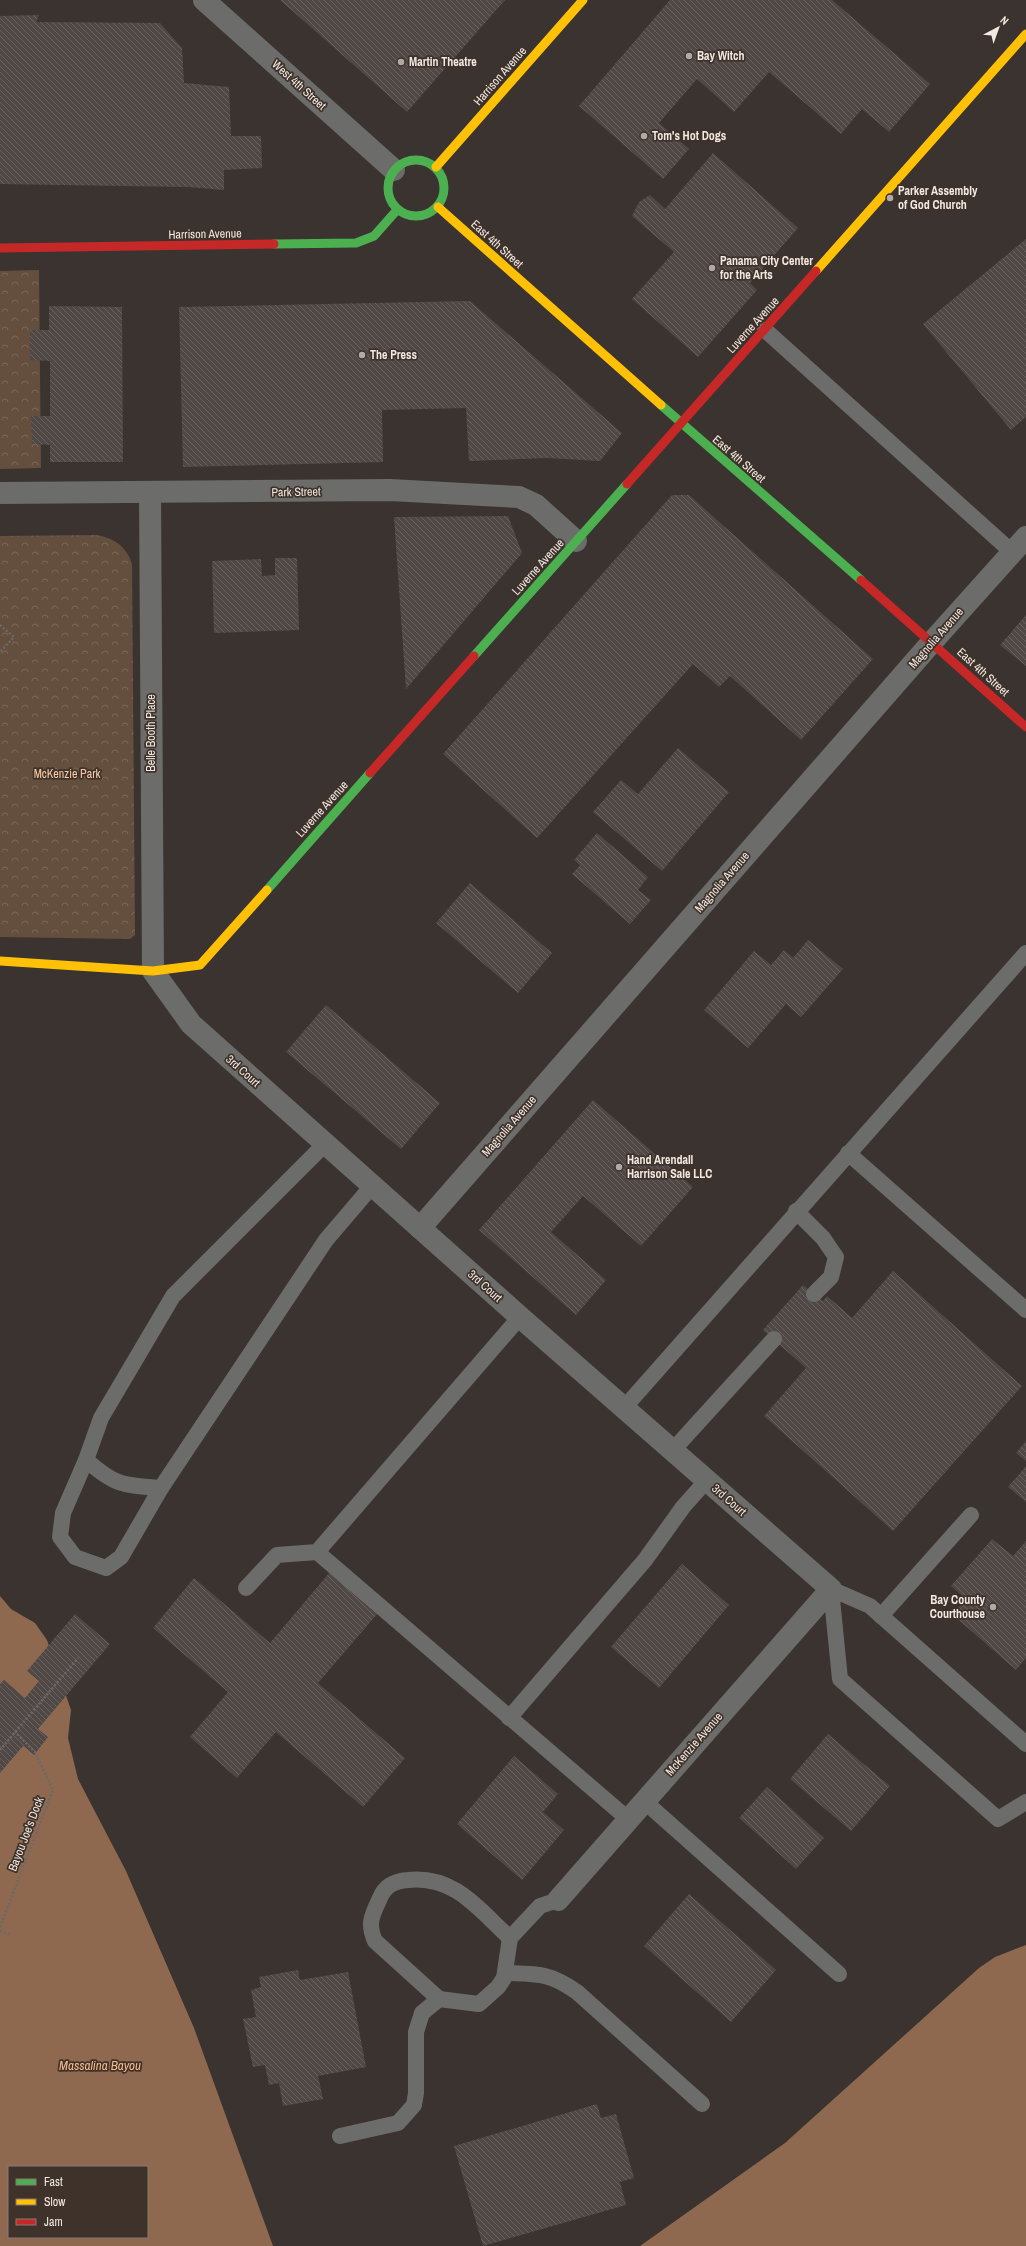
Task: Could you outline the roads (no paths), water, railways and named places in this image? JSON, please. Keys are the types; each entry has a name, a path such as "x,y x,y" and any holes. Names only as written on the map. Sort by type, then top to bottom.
{"street":[{"name":"West 4th Street","path":"204,0 394,170"},
{"name":"Harrison Avenue","path":"436,167 583,0"},
{"name":"Luverne Avenue","path":"0,961 153,971 200,965 765,330 1026,34"},
{"path":"410,160 420,160 436,167 445,184 444,194 438,207 426,216 416,217 406,215 397,210 392,202 388,185 394,170 410,160"},
{"name":"East 4th Street","path":"438,207 681,424 932,642 1026,727"},
{"name":"Harrison Avenue","path":"0,248 356,244 374,236 397,210"},
{"name":"Park Street","path":"0,493 150,494 390,490 519,497 536,505 576,541"},
{"name":"Belle Booth Place","path":"150,494 153,971"},
{"name":"Magnolia Avenue","path":"420,1228 932,642 1019,545"},
{"name":"3rd Court","path":"153,971 191,1024 520,1317 831,1589"},
{"name":"McKenzie Avenue","path":"558,1900 831,1589"}],"lane":[{"path":"765,330 1019,545"},
{"path":"624,1408 796,1211 1026,953"},
{"path":"325,1144 302,1170 173,1296 101,1418 86,1460 63,1513 60,1537 76,1557 106,1568 121,1557 161,1488 326,1240 372,1186"},
{"path":"848,1153 1026,1310"},
{"path":"796,1211 823,1238 836,1257 831,1276 814,1294"},
{"path":"246,1588 277,1555 317,1552 520,1317"},
{"path":"673,1450 774,1339"},
{"path":"86,1460 105,1477 124,1485 161,1488"},
{"path":"509,1718 644,1560 683,1507 707,1480"},
{"path":"881,1616 971,1515"},
{"path":"317,1552 628,1820"},
{"path":"1026,1744 870,1606 831,1589 840,1679 998,1819 1026,1802"},
{"path":"644,1802 839,1974"},
{"path":"510,1938 459,1891 441,1882 420,1879 395,1881 383,1891 373,1913 370,1930 375,1942 440,1999 479,2004 498,1988 505,1973 510,1938 540,1906 558,1900"},
{"path":"505,1973 545,1974 562,1982 577,1992 702,2104"},
{"path":"340,2136 398,2123 414,2105 416,2093 416,2032 422,2013 440,1999"}],"water":[{"name":"Massalina Bayou","path":"0,1596 11,1609 35,1623 47,1640 71,1710 68,1738 78,1779 126,1871 194,2028 273,2246 0,2246"},
{"path":"1026,1945 1026,2246 640,2246 785,2143 979,1968 995,1957"}],"place":[{"name":"Bay Witch","path":"689,56"},
{"name":"Martin Theatre","path":"401,62"},
{"name":"Tom's Hot Dogs","path":"644,136"},
{"name":"Parker Assembly of God Church","path":"890,198"},
{"name":"Panama City Center for the Arts","path":"712,268"},
{"name":"The Press","path":"362,355"},
{"name":"Hand Arendall Harrison Sale LLC","path":"619,1167"},
{"name":"Bay County Courthouse","path":"993,1607"}],"park label":[{"name":"McKenzie Park","path":"67,774"}]}
